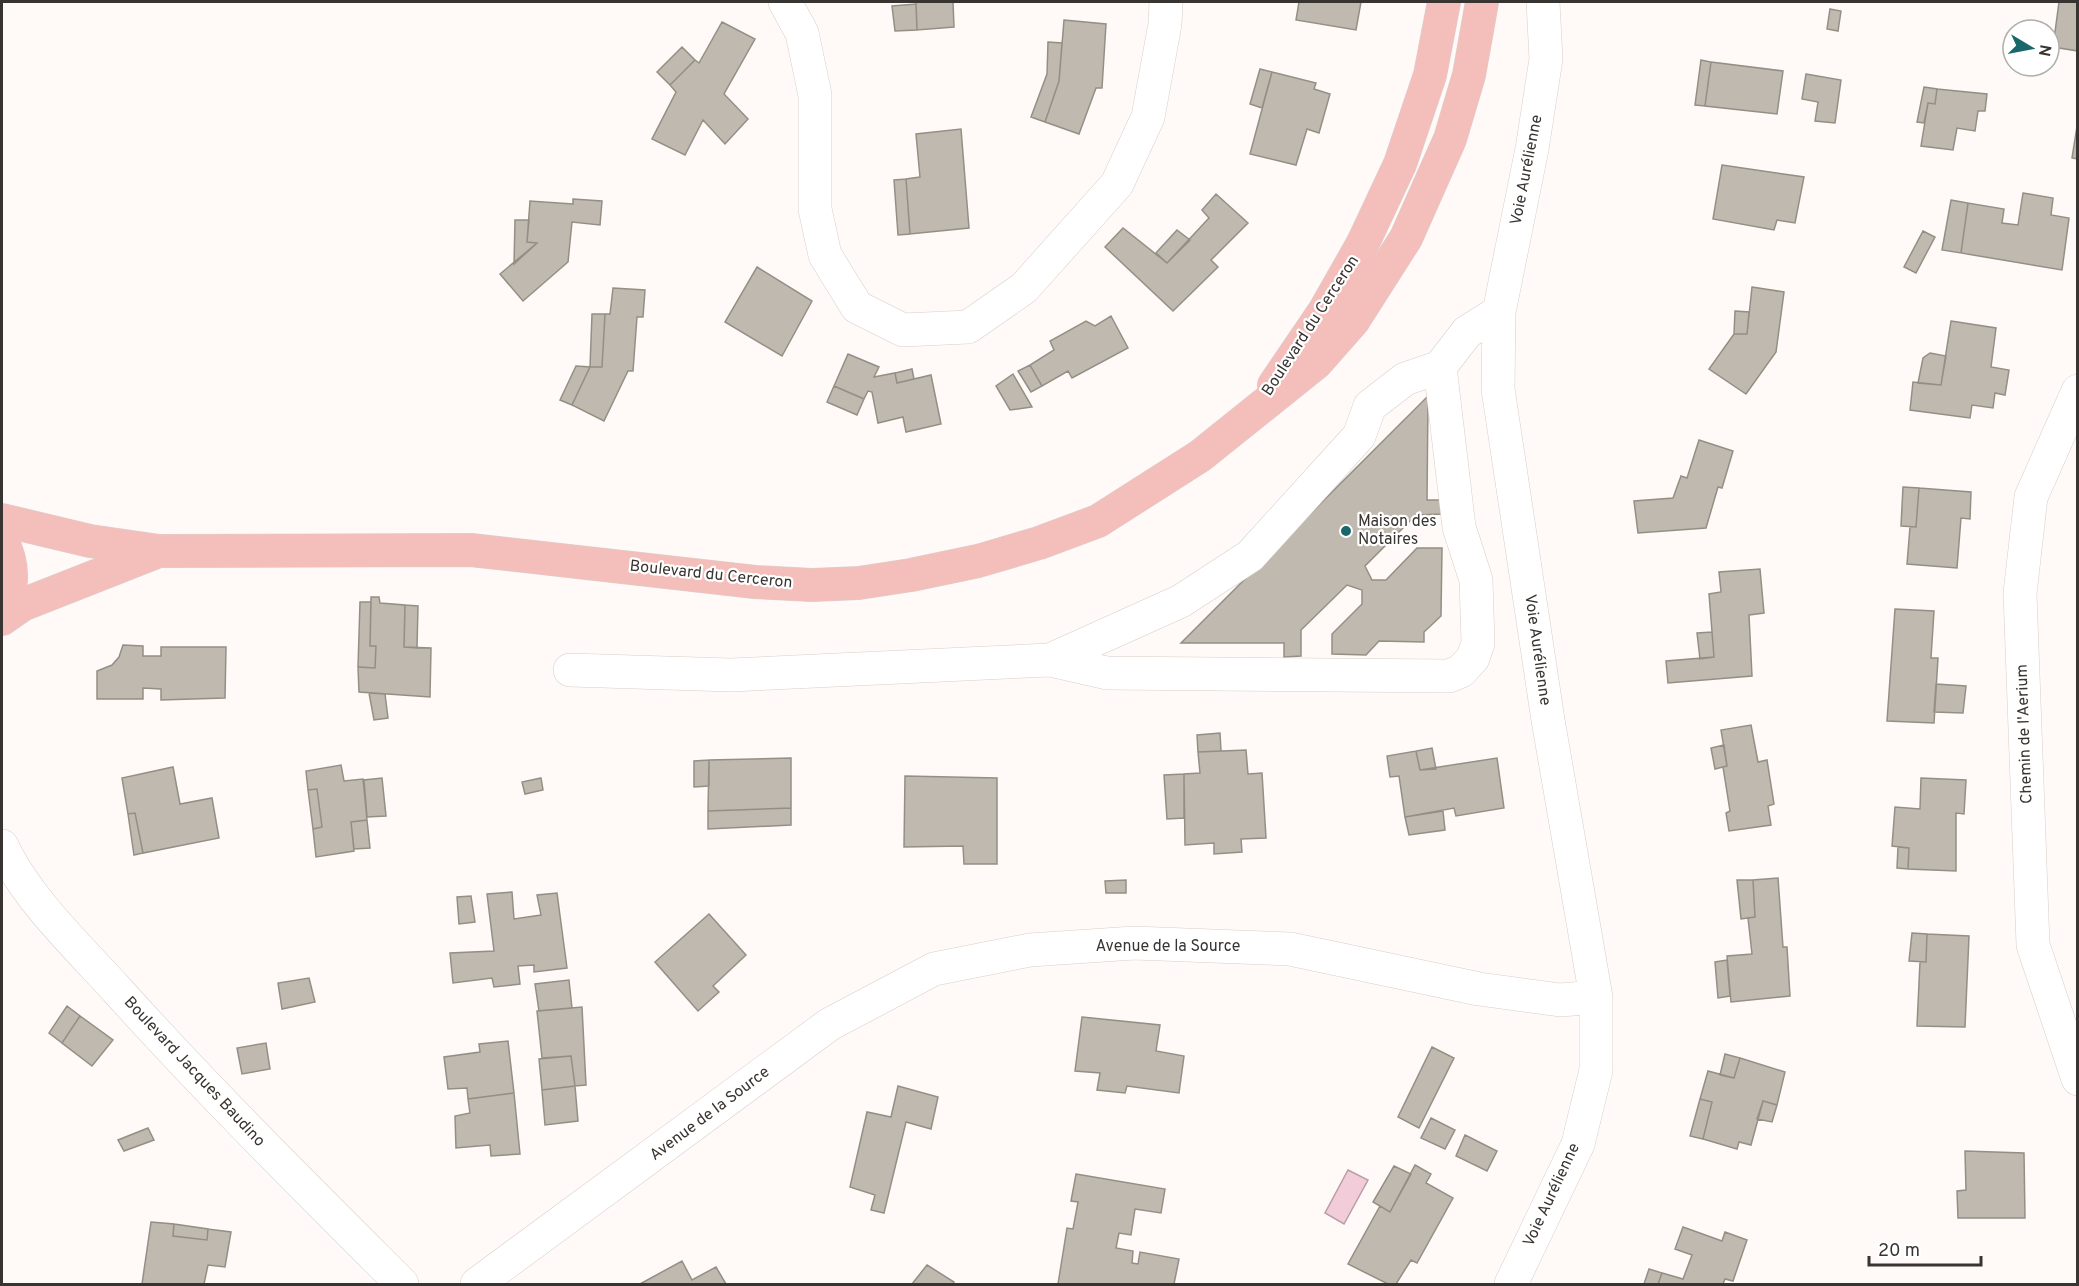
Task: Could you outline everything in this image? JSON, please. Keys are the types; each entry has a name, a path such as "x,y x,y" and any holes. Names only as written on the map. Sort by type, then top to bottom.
{"main road":[{"name":"Boulevard du Cerceron","path":"1256,411 1325,310 1363,243 1400,164 1430,75 1444,2"},
{"name":"Boulevard du Cerceron","path":"2,520 90,541 159,551 471,550 755,582 859,583 978,561 1098,521 1200,456 1316,363 1353,321 1406,238 1450,139 1469,75 1478,8"},
{"path":"2,541 8,552 12,574 9,598 2,618"},
{"name":"Boulevard du Cerceron","path":"2,618 21,605 159,551"}],"street":[{"path":"785,2 802,33 815,95 815,209 825,255 857,307 903,330 968,327 1024,288 1117,184 1148,117 1165,24 1166,2"},
{"name":"Voie Aurélienne","path":"1511,1284 1578,1144 1596,1070 1596,997 1548,720 1498,389 1499,312 1533,149 1546,59 1544,2"},
{"path":"1050,660 1181,601 1250,556 1359,436 1370,406 1405,379 1440,367 1467,332 1499,312"},
{"path":"570,670 730,675 1050,660 1107,673 1449,676 1461,671 1473,658 1478,643 1476,580 1459,527 1440,367"},
{"name":"Chemin de l'Aerium","path":"2077,1077 2033,945 2020,593 2031,497 2078,392"},
{"name":"Boulevard Jacques Baudino","path":"2,846 8,860 56,923 171,1050 402,1284"},
{"name":"Avenue de la Source","path":"477,1284 830,1024 934,969 1030,950 1134,943 1290,949 1479,989 1560,1000 1596,997"}],"shaded area":[{"path":"1348,1170 1368,1180 1344,1224 1325,1213"}],"building":[{"path":"916,2 953,2 954,27 917,30"},
{"path":"1299,2 1361,2 1356,30 1296,20"},
{"path":"2059,2 2078,2 2078,51 2061,48 2061,18 2057,18"},
{"path":"916,4 917,30 895,31 892,6"},
{"path":"1830,9 1841,11 1838,31 1827,29"},
{"path":"1064,20 1106,24 1102,88 1096,88 1079,134 1045,122 1059,81"},
{"path":"722,22 755,39 724,94 748,119 725,144 703,120 685,155 652,139 676,92 670,85 695,60 699,63"},
{"path":"1048,42 1062,43 1059,81 1045,122 1031,117 1047,74"},
{"path":"682,47 695,60 670,85 657,72"},
{"path":"1701,60 1711,62 1705,106 1695,105"},
{"path":"1711,62 1783,71 1777,114 1705,106"},
{"path":"1260,69 1272,72 1262,108 1250,104"},
{"path":"1272,72 1316,83 1314,89 1330,94 1319,133 1307,129 1296,165 1250,154"},
{"path":"1806,74 1841,80 1835,123 1815,121 1818,102 1802,99"},
{"path":"1924,87 1937,89 1935,104 1928,103 1924,123 1917,122"},
{"path":"1937,89 1987,94 1985,111 1978,111 1975,131 1957,128 1953,150 1921,146 1928,103 1935,104"},
{"path":"2078,120 2078,159 2072,158"},
{"path":"961,129 969,228 910,234 906,179 920,177 916,134"},
{"path":"1722,165 1804,177 1795,223 1777,220 1774,230 1713,219"},
{"path":"906,179 910,234 898,235 894,180"},
{"path":"2023,193 2053,198 2051,215 2069,218 2062,270 1961,253 1968,203 2004,209 2002,223 2018,225"},
{"path":"1216,194 1248,223 1211,260 1218,267 1173,311 1105,247 1123,228 1167,263 1209,218 1202,210"},
{"path":"573,199 602,201 600,225 572,222 568,262 523,301 500,274 537,243 527,242 530,201 573,204"},
{"path":"1951,200 1968,203 1961,253 1942,250"},
{"path":"515,220 529,220 527,242 537,243 514,264"},
{"path":"1177,230 1190,240 1167,263 1156,253"},
{"path":"1923,231 1935,237 1916,273 1904,267"},
{"path":"757,267 812,301 782,356 725,322"},
{"path":"1752,287 1784,292 1776,352 1746,394 1709,369 1734,334 1747,334"},
{"path":"613,288 645,290 643,317 637,317 633,371 628,371 604,421 572,405 590,367 602,367 605,314 610,314"},
{"path":"1735,311 1749,312 1747,334 1734,334"},
{"path":"592,314 605,314 602,367 590,367"},
{"path":"1111,316 1128,348 1072,378 1068,371 1042,386 1030,365 1054,350 1050,341 1086,321 1095,326"},
{"path":"1951,321 1996,328 1991,367 2009,370 2005,395 1995,393 1993,408 1972,405 1970,418 1910,410 1913,382 1941,385"},
{"path":"1930,353 1946,356 1941,385 1918,383 1923,358"},
{"path":"848,354 879,367 874,377 895,373 897,383 931,375 941,424 906,432 903,417 878,423 872,392 868,391 864,399 834,386"},
{"path":"1030,365 1042,386 1031,392 1018,371"},
{"path":"576,366 590,367 572,405 560,400"},
{"path":"912,369 914,379 897,383 895,373"},
{"path":"1013,374 1032,407 1010,410 996,386"},
{"path":"834,386 864,399 857,415 827,402"},
{"name":"Maison des Notaires","path":"1428,396 1427,500 1444,500 1443,514 1416,515 1365,566 1372,580 1386,580 1417,548 1442,548 1441,616 1424,632 1424,642 1379,641 1366,655 1332,654 1332,634 1362,604 1362,590 1347,585 1301,630 1301,656 1284,657 1284,643 1181,643"},
{"path":"1699,440 1733,451 1722,488 1718,487 1706,528 1638,533 1634,501 1673,498 1681,476 1687,478"},
{"path":"1903,487 1919,488 1916,527 1901,526"},
{"path":"1919,488 1971,492 1970,519 1961,518 1957,568 1907,564 1910,527 1916,527"},
{"path":"1760,569 1764,613 1749,615 1752,676 1668,683 1666,661 1714,657 1709,594 1721,592 1719,572"},
{"path":"371,597 379,597 380,603 405,605 404,647 431,648 430,697 359,692 358,667 375,668 376,646 370,646"},
{"path":"360,602 371,602 370,646 376,646 375,668 358,667"},
{"path":"405,605 418,606 417,648 404,647"},
{"path":"1895,609 1934,611 1931,658 1938,658 1934,723 1887,721"},
{"path":"1712,632 1714,657 1700,659 1697,633"},
{"path":"123,645 143,646 143,656 161,656 161,647 226,647 225,698 161,700 161,689 143,688 143,699 97,699 97,671 112,665 119,657"},
{"path":"1936,684 1966,686 1963,713 1934,712"},
{"path":"369,693 385,694 388,718 374,720"},
{"path":"1751,725 1758,762 1767,760 1774,804 1768,806 1771,825 1729,831 1726,813 1730,811 1723,767 1727,766 1721,730"},
{"path":"1220,733 1221,751 1198,752 1197,735"},
{"path":"1724,745 1727,766 1715,769 1711,748"},
{"path":"1432,748 1436,769 1420,770 1416,751"},
{"path":"1246,750 1248,774 1262,773 1266,838 1241,839 1242,852 1214,854 1214,843 1185,845 1184,774 1200,773 1198,752"},
{"path":"1416,751 1420,770 1497,758 1504,808 1456,816 1454,808 1405,817 1399,776 1390,777 1387,756"},
{"path":"791,758 791,808 708,811 709,760"},
{"path":"709,760 709,786 694,787 694,761"},
{"path":"341,765 344,781 363,779 367,820 351,822 354,851 316,857 313,829 322,827 317,789 308,790 306,771"},
{"path":"173,767 180,804 212,798 219,838 143,853 135,813 128,814 122,778"},
{"path":"1184,774 1184,818 1167,819 1164,775"},
{"path":"905,776 997,778 997,864 964,864 963,846 904,847"},
{"path":"382,778 386,816 367,817 364,780"},
{"path":"541,778 543,790 525,794 522,782"},
{"path":"1921,778 1966,780 1964,814 1956,813 1956,871 1908,869 1909,848 1892,846 1895,807 1920,809"},
{"path":"317,789 322,827 313,829 308,790"},
{"path":"791,808 791,825 708,829 708,811"},
{"path":"1443,811 1445,830 1409,835 1405,817"},
{"path":"135,813 143,853 134,855 128,814"},
{"path":"367,820 370,848 354,849 351,822"},
{"path":"1898,847 1909,848 1908,869 1897,868"},
{"path":"1778,878 1783,947 1787,947 1790,996 1731,1002 1727,956 1752,954 1748,918 1755,917 1753,880"},
{"path":"1126,880 1126,893 1106,893 1105,881"},
{"path":"1737,880 1753,880 1755,917 1741,919"},
{"path":"512,892 514,919 541,915 537,895 557,893 567,968 534,972 534,965 518,966 520,984 494,987 492,978 453,983 450,953 494,951 487,894"},
{"path":"471,896 475,922 459,924 457,897"},
{"path":"709,914 746,955 713,986 719,992 698,1011 655,962"},
{"path":"1912,933 1927,934 1926,962 1909,961"},
{"path":"1927,934 1969,936 1965,1027 1917,1026 1920,962 1926,962"},
{"path":"1727,960 1730,996 1718,998 1715,962"},
{"path":"309,978 315,1002 282,1009 278,983"},
{"path":"569,980 572,1008 539,1011 535,984"},
{"path":"67,1006 80,1016 62,1043 49,1033"},
{"path":"582,1007 586,1085 575,1086 571,1056 542,1058 537,1011"},
{"path":"80,1016 113,1040 92,1066 62,1043"},
{"path":"1082,1017 1160,1025 1156,1051 1184,1056 1179,1093 1127,1086 1125,1093 1097,1090 1100,1073 1075,1071"},
{"path":"508,1041 514,1093 468,1099 467,1088 448,1089 444,1057 480,1052 479,1044"},
{"path":"266,1043 270,1069 242,1074 237,1048"},
{"path":"1432,1047 1454,1058 1419,1128 1398,1117"},
{"path":"1725,1054 1740,1058 1734,1078 1720,1075"},
{"path":"571,1056 575,1086 542,1090 539,1059"},
{"path":"1740,1058 1785,1072 1777,1105 1763,1101 1751,1145 1739,1142 1737,1149 1703,1139 1712,1102 1700,1099 1708,1071 1734,1078"},
{"path":"575,1086 578,1121 545,1125 542,1090"},
{"path":"898,1086 938,1097 931,1129 906,1122 884,1213 871,1210 875,1195 850,1187 867,1112 891,1117"},
{"path":"514,1093 520,1154 491,1156 490,1145 456,1148 455,1116 470,1113 468,1099"},
{"path":"1700,1099 1712,1102 1703,1139 1690,1136"},
{"path":"1763,1101 1777,1105 1772,1122 1757,1119"},
{"path":"1431,1118 1455,1130 1445,1149 1421,1138"},
{"path":"148,1128 154,1140 124,1151 118,1140"},
{"path":"1465,1135 1497,1151 1487,1171 1456,1156"},
{"path":"1965,1151 2024,1153 2025,1218 1958,1218 1957,1191 1966,1190"},
{"path":"1415,1165 1431,1174 1426,1183 1453,1198 1417,1263 1411,1260 1396,1284 1388,1284 1348,1264 1380,1206 1390,1212"},
{"path":"1394,1166 1411,1174 1390,1212 1373,1202"},
{"path":"1076,1174 1165,1189 1161,1213 1135,1209 1131,1235 1119,1233 1116,1248 1133,1251 1132,1263 1138,1264 1140,1252 1179,1259 1174,1284 1058,1284 1067,1228 1073,1229 1078,1202 1071,1201"},
{"path":"151,1222 174,1224 173,1236 207,1240 208,1229 231,1232 225,1267 208,1265 204,1284 142,1284"},
{"path":"174,1224 208,1229 207,1240 173,1236"},
{"path":"1683,1227 1722,1241 1725,1232 1747,1240 1733,1281 1725,1279 1723,1284 1658,1284 1662,1273 1683,1279 1692,1255 1675,1249"},
{"path":"682,1261 692,1280 716,1267 726,1284 640,1284"},
{"path":"927,1265 954,1282 953,1284 912,1284"},
{"path":"1649,1269 1662,1273 1658,1284 1644,1284"}],"place":[{"name":"Maison des Notaires","path":"1346,531"}]}
